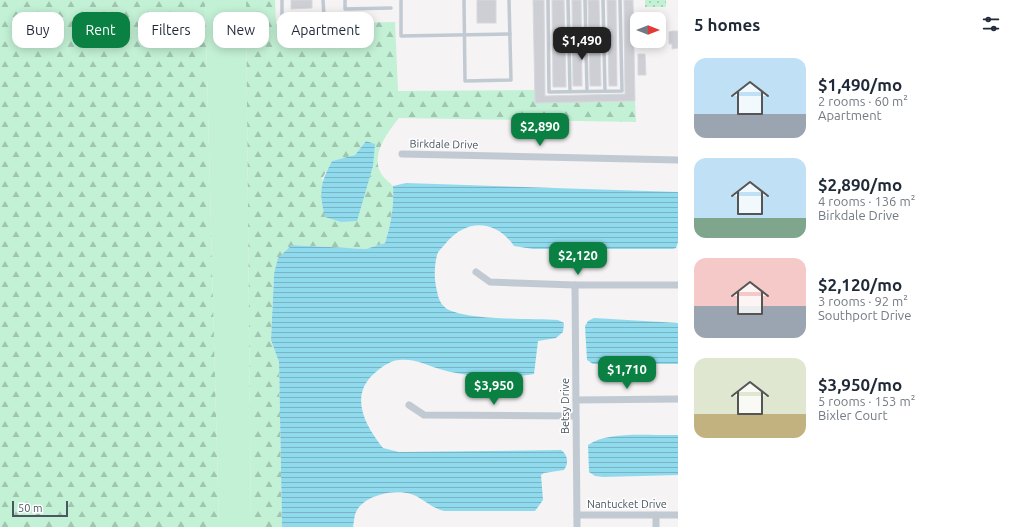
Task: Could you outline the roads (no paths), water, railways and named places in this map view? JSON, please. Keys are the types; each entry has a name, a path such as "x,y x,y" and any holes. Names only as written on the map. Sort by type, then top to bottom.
{"street":[{"name":"Birkdale Drive","path":"402,154 678,160"},
{"path":"476,272 490,282 575,285 678,285"},
{"name":"Betsy Drive","path":"575,285 577,527"},
{"path":"576,400 678,399"},
{"path":"409,405 424,415 575,416"},
{"name":"Nantucket Drive","path":"577,515 678,515"},
{"path":"656,515 656,527"}],"lane":[{"path":"282,0 282,17 324,16 323,0"},
{"path":"345,0 345,9 391,8"},
{"path":"401,0 401,36 510,34"},
{"path":"464,0 465,81 511,80 509,0"},
{"path":"548,0 549,92 622,91 620,0"},
{"path":"568,0 570,91"},
{"path":"585,0 587,91"},
{"path":"603,0 605,91"}],"water":[{"path":"366,141 375,144 373,166 357,221 341,222 325,217 321,194 325,176 332,161 355,155"},
{"path":"406,183 678,192 678,242 676,248 673,249 533,249 514,246 507,237 499,231 481,225 463,229 454,235 438,252 435,264 437,294 440,301 447,309 470,316 558,320 564,323 563,332 556,338 538,341 534,374 511,377 488,377 454,373 411,360 396,360 391,362 377,371 368,380 363,389 361,399 365,419 376,439 383,448 399,452 561,450 566,457 566,467 564,470 544,473 541,475 543,500 535,511 444,511 435,508 411,494 396,492 380,495 366,501 356,512 353,527 282,527 279,362 271,340 274,274 278,258 292,245 366,249 385,243 392,215 393,186"},
{"path":"594,318 678,323 678,364 593,364 587,360 585,326 588,321"},
{"path":"631,435 678,435 678,475 603,477 595,476 589,472 588,445 597,440 607,437"}]}
